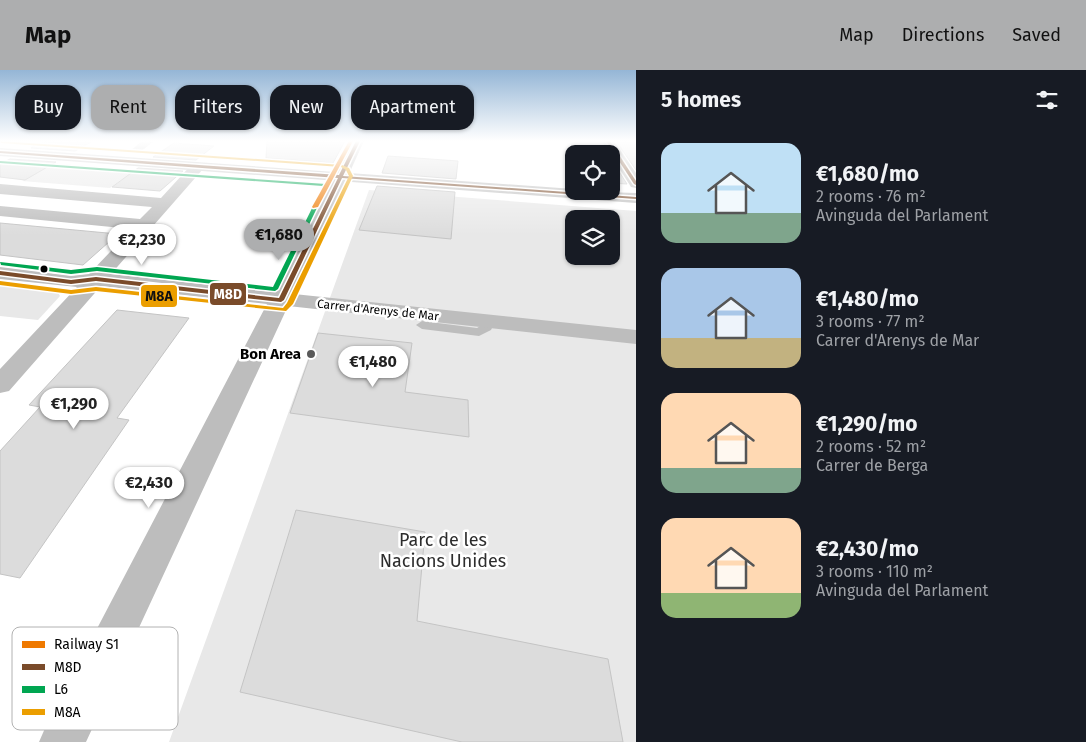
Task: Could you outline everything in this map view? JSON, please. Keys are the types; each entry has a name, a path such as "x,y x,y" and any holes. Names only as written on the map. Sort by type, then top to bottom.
{"main road":[{"path":"330,172 565,185"},
{"path":"333,172 636,198"},
{"path":"620,189 636,190"}],"street":[{"path":"0,384 192,172"},
{"path":"628,172 636,184"},
{"path":"118,627 343,173"},
{"path":"0,189 165,203"},
{"path":"105,220 119,217 130,211 135,205 131,200"},
{"path":"0,210 146,224"},
{"name":"Carrer d'Arenys de Mar","path":"0,273 71,282 96,279 636,338"},
{"path":"62,742 68,730"}],"lane":[{"path":"422,325 479,332 487,327 490,322"}],"green space":[{"path":"25,172 178,173 121,180 110,188 22,181 35,174"},
{"name":"Parc de les Nacions Unides","path":"369,190 636,211 636,742 169,742 173,730 178,730 178,717"},
{"path":"0,285 57,291 60,296 38,320 0,316"}],"building":[{"path":"0,172 38,172 25,180 0,177"},
{"path":"132,172 181,172 160,191 112,187"},
{"path":"382,172 457,172 456,179"},
{"path":"620,173 627,184 620,184"},
{"path":"377,186 455,192 451,239 359,230"},
{"path":"0,223 118,234 83,265 0,255"},
{"path":"117,310 189,318 117,418 129,420 20,578 0,574 0,451 40,407 29,405"},
{"path":"318,333 412,343 405,392 468,400 469,437 290,413"},
{"path":"296,510 425,532 417,621 608,659 623,742 462,742 240,692"}],"rail line":[{"name":"S1","path":"315,207 334,172"}],"transit line":[{"name":"L6","path":"1,263 71,272 97,269 275,289 326,185 147,172"},
{"name":"M8D","path":"281,172 636,198"},
{"name":"M8D","path":"0,273 71,282 96,279 281,300 343,172"},
{"name":"M8A","path":"0,283 71,292 96,289 284,310 290,304 351,176 349,172"},
{"name":"M8D","path":"628,172 636,184"}],"place":[{"name":"Bon Area","path":"311,354"}]}
